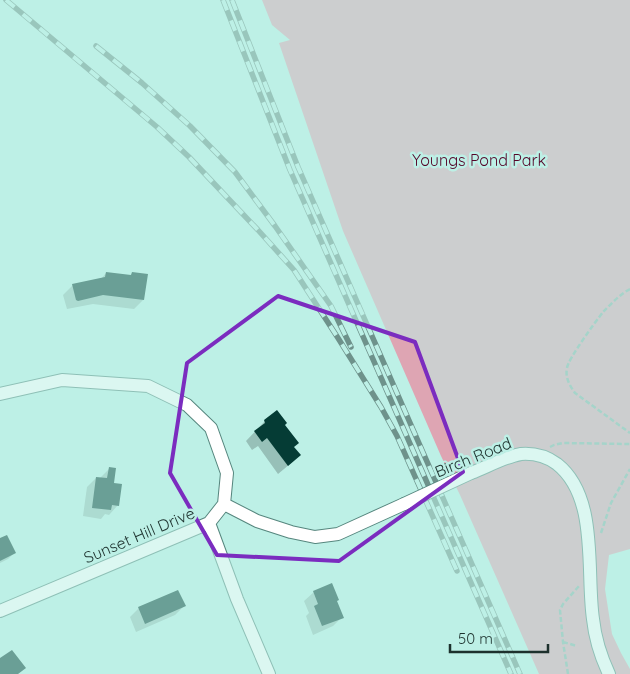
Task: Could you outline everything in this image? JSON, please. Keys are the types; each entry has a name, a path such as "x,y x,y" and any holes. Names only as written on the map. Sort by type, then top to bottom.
{"street":[{"path":"0,394 62,380 148,386 187,405 211,428 227,473 224,504"},
{"name":"Birch Road","path":"224,504 257,521 291,532 315,537 338,534 508,458 520,454 542,456"},
{"path":"542,456 550,459 568,475 575,485 581,500 586,521 593,619 597,641 609,674"},
{"name":"Sunset Hill Drive","path":"0,611 209,523 224,504"},
{"path":"209,523 237,599 269,674"}],"path":[{"path":"630,289 603,312 577,348 567,365 566,374 569,385 576,393 630,433"},
{"path":"542,456 548,448 554,445 630,444"},
{"path":"601,534 611,503 630,469"},
{"path":"568,674 560,610 590,571"},
{"path":"563,642 577,646"}],"highlighted area":[{"path":"278,296 415,342 463,472 339,561 217,555 170,473 187,363"}],"green space":[{"name":"Youngs Pond Park","path":"262,0 630,0 630,549 609,555 605,589 612,634 630,669 630,674 539,674 343,231 279,43 290,40 272,25"}],"building":[{"path":"106,272 131,275 132,272 148,274 144,300 103,295 76,300 72,284 105,277"},
{"path":"277,410 287,423 285,425 299,443 294,447 301,455 288,466 267,438 262,442 254,431 265,423 264,420"},
{"path":"109,467 116,468 114,483 122,484 119,506 112,505 111,510 92,508 96,477 107,478"},
{"path":"7,535 16,553 0,561 0,538"},
{"path":"332,583 344,618 322,626 314,606 318,604 313,591"},
{"path":"178,590 186,606 145,624 138,607"},
{"path":"12,650 26,668 18,674 0,674 0,658"}],"railway":[{"path":"6,0 157,127 189,157 294,270 381,407 397,436 457,571"},
{"path":"223,0 290,170 511,674"},
{"path":"232,0 298,167 520,674"},
{"path":"96,46 142,83 190,126 235,172 331,306 351,347"}]}
